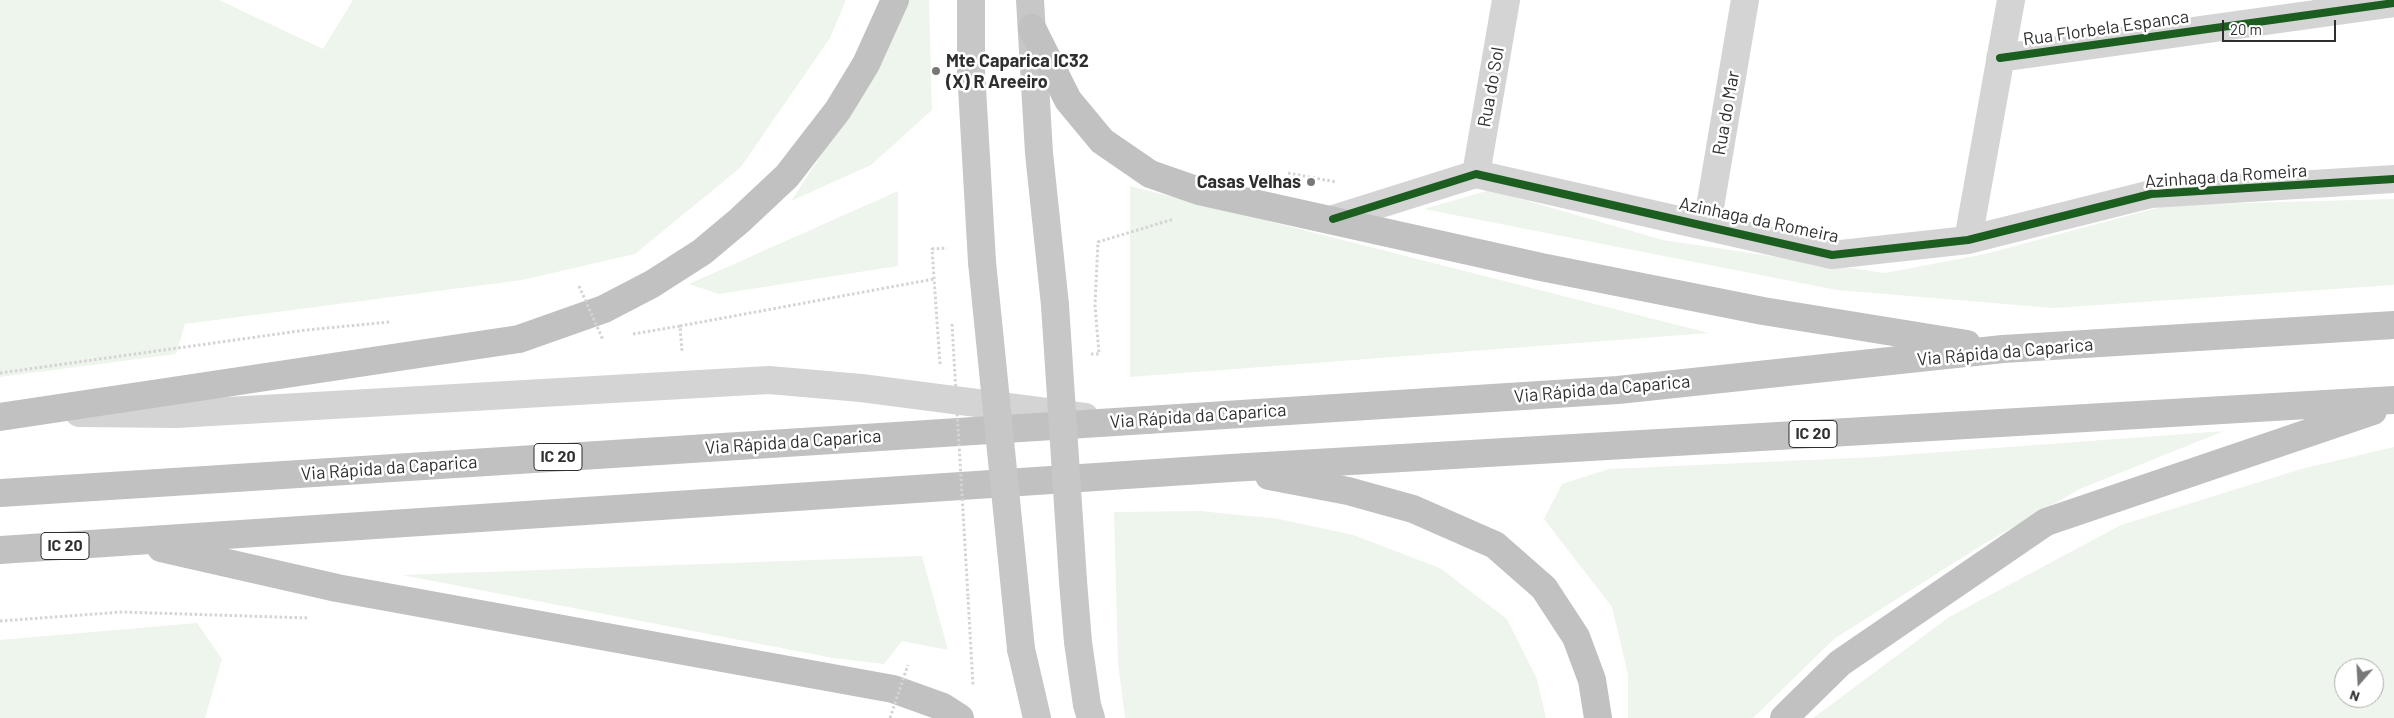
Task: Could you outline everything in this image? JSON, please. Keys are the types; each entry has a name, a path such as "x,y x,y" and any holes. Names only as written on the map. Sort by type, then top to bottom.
{"highway":[{"path":"0,417 519,339 604,309 652,284 702,252 740,221 788,176 838,110 866,64 895,0"},
{"path":"1032,28 1068,100 1102,141 1150,174 1199,191 1333,219 1541,267 1763,311 2004,350"},
{"name":"Via Rápida da Caparica","path":"0,493 1618,390 2004,350 2394,325"},
{"name":"IC 20","path":"0,550 1231,468 2394,400"},
{"path":"1784,718 1840,663 2046,522 2394,404"},
{"path":"1231,468 1348,491 1413,509 1495,545 1544,588 1576,637 1592,680 1598,718"},
{"path":"130,542 337,588 893,689 944,707 960,718"}],"main road":[{"path":"971,0 971,70 982,262 1021,648 1037,718"},
{"path":"1030,0 1039,153 1055,305 1078,642 1087,706 1091,718"}],"street":[{"name":"Rua do Sol","path":"1476,174 1506,0"},
{"name":"Rua do Mar","path":"1707,225 1745,0"},
{"path":"1968,240 2011,0"},
{"name":"Rua Florbela Espanca","path":"2000,58 2394,2"},
{"name":"Azinhaga da Romeira","path":"1333,219 1476,174 1707,225 1832,255 1968,240 2151,194 2394,180"},
{"path":"38,412 176,414 769,380 861,388 1116,422"}],"path":[{"path":"939,364 932,248 947,248 947,255"},
{"path":"632,334 934,278"},
{"path":"579,286 603,340 612,338"},
{"path":"1095,305 1099,354"},
{"path":"0,373 306,330 393,321"},
{"path":"952,322 973,688"},
{"path":"680,326 683,359"},
{"path":"0,621 122,612 318,618"},
{"path":"890,718 908,665"}],"shaded area":[{"path":"0,0 219,0 323,49 353,0 846,0 830,38 741,167 635,254 522,280 185,324 176,354 0,377"},
{"path":"907,0 929,0 932,110 871,165 791,201 879,67"},
{"path":"1130,186 1709,333 1130,377"},
{"path":"1490,190 1663,240 1885,273 1985,254 2168,205 2394,199 2394,285 2053,308 1837,290 1424,209"},
{"path":"898,191 898,266 719,294 689,284"},
{"path":"2224,431 2080,489 1982,545 1834,639 1753,718 1628,718 1628,675 1612,607 1544,519 1562,484 1609,469 1875,457"},
{"path":"2394,447 2394,718 1813,718 1949,617 2121,525 2301,469"},
{"path":"1200,511 1279,519 1353,535 1440,568 1507,619 1537,679 1546,718 1125,718 1118,664 1114,512"},
{"path":"922,556 948,650 902,641 884,664 833,658 402,575"},
{"path":"197,623 222,659 205,718 0,718 0,640"}],"cycle path":[{"path":"2000,58 2394,3"},
{"path":"1333,219 1476,174 1832,255 1968,240 2151,194 2394,179"}],"place":[{"name":"Mte Caparica IC32 (X) R Areeiro","path":"936,71"},
{"name":"Casas Velhas","path":"1311,182"}]}
